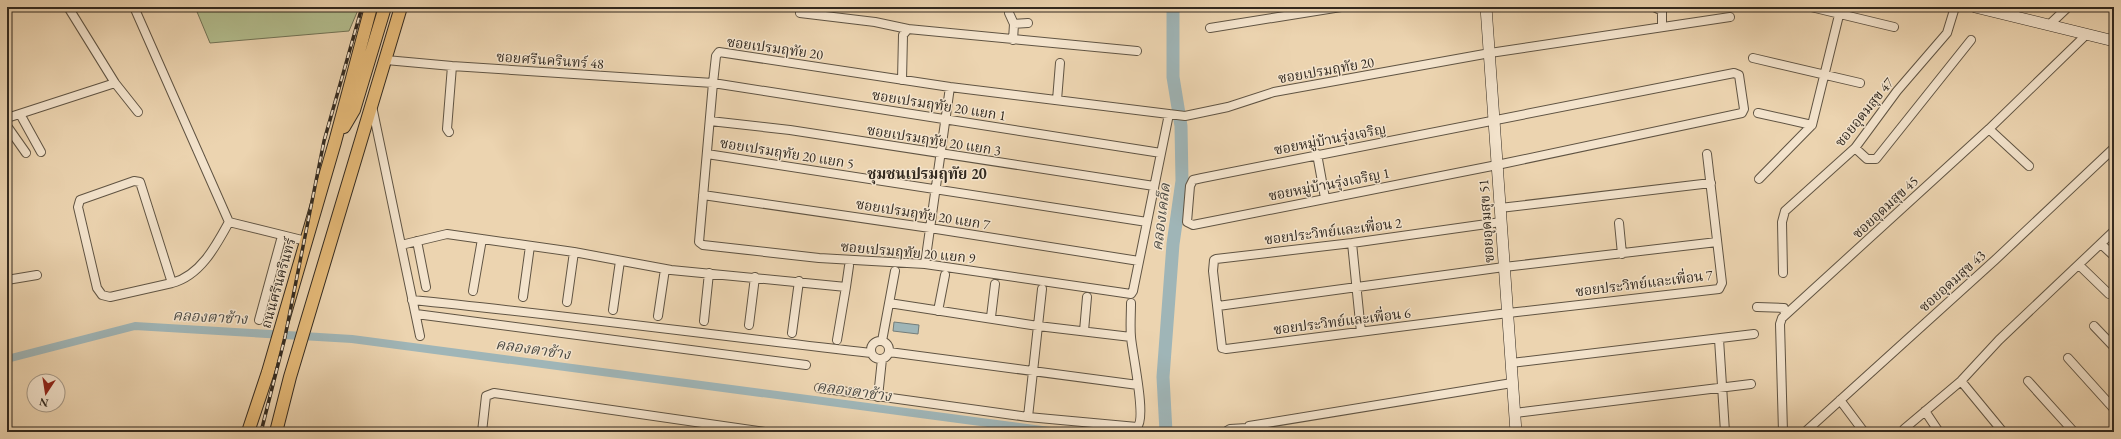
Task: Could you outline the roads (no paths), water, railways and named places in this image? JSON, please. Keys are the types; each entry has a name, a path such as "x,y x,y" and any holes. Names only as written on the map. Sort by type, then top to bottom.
{"main road":[{"name":"ถนนศรีนครินทร์","path":"335,142 354,110 385,7"},
{"path":"358,148 362,111 394,7"},
{"path":"276,432 300,340 401,7"},
{"name":"ถนนศรีนครินทร์","path":"248,432 284,320 335,142 368,9"},
{"path":"254,432 268,372"},
{"path":"271,432 290,377"}],"street":[{"path":"68,7 114,83 138,112"},
{"path":"134,7 229,222"},
{"path":"1210,28 1341,7"},
{"name":"ซอยอุดมสุข 51","path":"1486,7 1516,432"},
{"path":"1654,7 1662,11 1662,27"},
{"path":"1811,7 1840,10 1894,27"},
{"name":"ซอยอุดมสุข 47","path":"1783,273 1782,222 1785,211 1855,148 1897,90 1947,32 1955,7"},
{"path":"1975,7 2114,41"},
{"path":"2049,25 2068,7"},
{"path":"1759,179 1812,125 1840,10"},
{"path":"800,13 875,22 908,29 1137,51"},
{"path":"1009,14 1014,24 1014,40"},
{"name":"ซอยเปรมฤทัย 20","path":"703,246 699,242 703,195 716,56 720,52 950,87 1177,116 1228,107 1274,92 1490,53 1730,17"},
{"path":"1014,24 1028,23"},
{"path":"902,80 903,35 908,29"},
{"name":"ซอยอุดมสุข 45","path":"1784,311 1826,279 1989,129 2087,34"},
{"path":"1855,148 1867,159 1876,158 1971,40"},
{"path":"1753,58 1824,76 1860,83"},
{"name":"ซอยศรีนครินทร์ 48","path":"386,60 452,66 713,83"},
{"path":"1057,100 1060,63"},
{"path":"449,132 447,129 452,66"},
{"name":"ซอยหมู่บ้านรุ่งเจริญ","path":"1188,202 1190,186 1193,180 1317,154 1734,74 1739,75 1741,80 1742,94"},
{"path":"7,118 114,83"},
{"name":"ซอยเปรมฤทัย 20 แยก 1","path":"713,83 1161,153"},
{"path":"925,264 950,87"},
{"name":"ซอยหมู่บ้านรุ่งเจริญ 1","path":"1188,202 1187,222 1193,225 1497,165 1742,113 1744,109 1742,94"},
{"path":"372,103 420,336"},
{"path":"1758,113 1812,125"},
{"path":"20,114 41,152"},
{"path":"1139,261 1161,153 1177,116"},
{"name":"ซอยเปรมฤทัย 20 แยก 3","path":"710,121 790,130 1154,186"},
{"path":"7,126 26,153"},
{"path":"1989,129 2029,166"},
{"name":"ซอยอุดมสุข 43","path":"1805,432 1995,260 2114,148"},
{"name":"ซอยเปรมฤทัย 20 แยก 5","path":"707,154 1147,222"},
{"path":"1317,154 1326,198"},
{"name":"ซอยประวิทย์และเพื่อน 7","path":"1508,313 1718,289 1722,283 1707,154"},
{"path":"172,283 143,186 140,182 134,181 80,200 77,204 98,288 102,295 110,297 172,283 198,269 220,239 229,222"},
{"path":"1500,208 1711,183"},
{"name":"ซอยเปรมฤทัย 20 แยก 7","path":"703,195 930,228 1139,261"},
{"path":"229,222 306,241"},
{"name":"ซอยประวิทย์และเพื่อน 2","path":"1218,306 1213,271 1214,260 1216,259 1352,243 1501,222"},
{"path":"1619,223 1622,254"},
{"path":"1904,429 1960,380 1999,340 2114,232"},
{"path":"401,245 447,234 574,252 665,269 799,281 846,287"},
{"path":"259,320 282,236"},
{"path":"473,291 482,239"},
{"path":"416,241 426,287"},
{"path":"1218,306 1504,267 1717,242"},
{"path":"1352,243 1361,332"},
{"path":"2101,244 2114,256"},
{"path":"523,297 530,246"},
{"name":"ซอยเปรมฤทัย 20 แยก 9","path":"703,246 819,258 925,264 1129,294 1133,291 1139,261"},
{"path":"567,302 574,252"},
{"path":"612,310 620,261"},
{"path":"2079,264 2109,294"},
{"path":"837,340 849,266"},
{"path":"658,316 665,269"},
{"path":"882,341 895,270"},
{"path":"704,321 709,273"},
{"path":"7,280 37,275"},
{"path":"938,311 945,275"},
{"path":"749,325 755,277"},
{"path":"792,333 799,281"},
{"path":"991,317 995,284"},
{"path":"1028,416 1042,289"},
{"path":"1084,331 1087,297"},
{"path":"412,300 525,311 664,330 871,353 876,358 882,359"},
{"path":"889,303 938,311 991,317 1038,326 1131,337"},
{"path":"819,388 1028,416 1137,427 1140,421 1138,385 1131,337 1131,303"},
{"name":"ซอยประวิทย์และเพื่อน 6","path":"1218,306 1220,342 1224,349 1508,313"},
{"path":"1757,307 1784,311 1780,324 1783,432"},
{"path":"416,314 806,365"},
{"path":"2094,326 2114,347"},
{"path":"1511,363 1754,334"},
{"path":"1719,338 1725,432"},
{"path":"871,353 873,344 882,341"},
{"path":"878,397 882,359 888,352 888,347 882,341"},
{"path":"888,352 1138,385"},
{"path":"2068,358 2114,409"},
{"path":"1960,380 2003,432"},
{"path":"2028,381 2074,432"},
{"path":"1225,432 1230,429 1247,430 1249,426 1512,383"},
{"path":"1515,413 1751,384"},
{"path":"482,432 486,396 494,393 765,432"},
{"path":"1840,400 1864,432"},
{"path":"1925,411 1939,432"}],"waterway":[{"name":"คลองเคล็ด","path":"1166,432 1163,377 1173,244 1182,181 1181,126 1173,77 1173,7"},
{"name":"คลองตาช้าง","path":"7,359 135,326 352,339 1057,432"}],"railway":[{"path":"261,432 285,337 324,141 362,7"}],"district":[{"name":"ชุมชนเปรมฤทัย 20","path":"927,174"}]}
